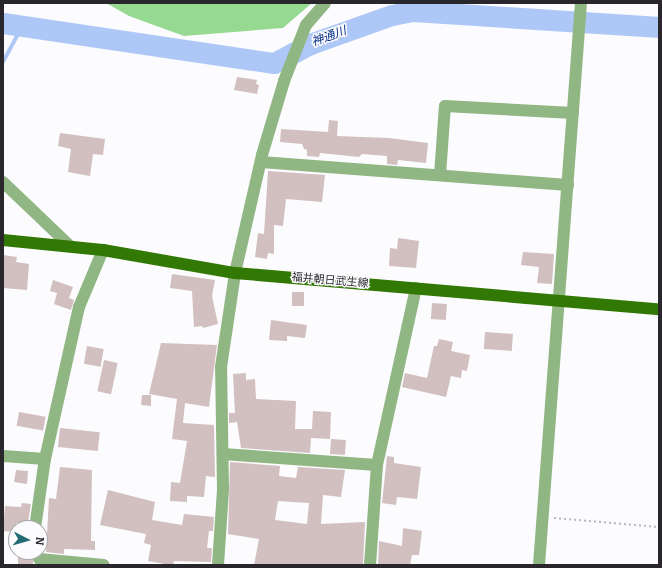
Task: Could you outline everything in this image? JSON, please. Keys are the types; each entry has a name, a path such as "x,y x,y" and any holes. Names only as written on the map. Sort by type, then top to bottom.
{"main road":[{"name":"福井朝日武生線","path":"3,240 103,250 235,273 659,309"}],"street":[{"path":"218,565 223,454 221,367 235,273 261,162 284,82 306,25 325,3"},
{"path":"539,565 560,301 581,4"},
{"path":"440,175 445,106 573,113"},
{"path":"261,162 568,185"},
{"path":"3,182 70,246"},
{"path":"36,520 44,459 79,307 103,250"},
{"path":"370,565 377,465 416,288"},
{"path":"223,454 377,465"},
{"path":"3,456 44,459"},
{"path":"48,560 104,565"}],"path":[{"path":"543,518 659,527"}],"green space":[{"path":"106,3 312,3 283,28 184,36 129,16"}],"building":[{"path":"237,77 257,80 256,84 259,85 257,94 234,90"},
{"path":"329,120 338,121 337,136 389,138 428,143 426,163 398,160 397,165 387,164 387,156 362,154 359,157 320,153 319,157 307,156 307,150 304,149 302,144 280,142 281,129 328,132"},
{"path":"60,133 105,139 103,155 93,154 90,176 68,172 71,149 58,146"},
{"path":"268,171 325,175 322,202 286,199 283,226 274,225 274,254 268,253 267,259 255,257 258,233 264,234"},
{"path":"398,238 419,241 416,268 389,266 390,248 397,249"},
{"path":"523,252 554,254 552,284 537,283 539,267 521,265"},
{"path":"3,255 17,257 16,262 29,264 27,290 3,288"},
{"path":"172,274 215,280 212,296 218,324 203,328 202,326 194,327 192,291 170,288"},
{"path":"53,280 73,287 69,298 74,300 71,310 54,304 57,293 50,291"},
{"path":"292,292 304,292 304,306 292,306"},
{"path":"432,303 447,304 446,320 431,319"},
{"path":"271,320 307,325 305,338 287,336 287,341 269,340"},
{"path":"485,332 513,334 512,351 484,349"},
{"path":"439,339 453,342 451,351 470,355 467,371 462,370 461,378 451,376 446,397 402,387 405,373 427,378 434,346 437,346"},
{"path":"161,343 217,345 209,407 185,403 183,423 214,425 215,477 206,476 204,497 187,496 187,502 170,501 171,482 180,483 187,441 172,439 177,399 149,394"},
{"path":"87,346 104,349 101,367 84,364"},
{"path":"104,360 118,363 111,394 97,391"},
{"path":"246,373 246,380 255,379 256,399 296,401 295,429 312,429 313,411 331,412 330,439 311,438 310,453 241,448 237,422 229,423 229,413 235,413 233,374"},
{"path":"142,395 151,395 151,406 141,405"},
{"path":"19,412 46,417 43,430 17,426"},
{"path":"60,428 100,432 98,451 58,447"},
{"path":"331,439 346,440 345,455 330,454"},
{"path":"387,456 394,457 394,463 421,467 417,499 397,497 396,505 382,503"},
{"path":"230,462 280,466 279,476 296,478 298,467 345,470 341,497 323,495 321,524 365,522 363,565 254,565 259,539 228,534","holes":["278,501 309,503 307,524 275,520"]},
{"path":"60,467 92,470 91,541 95,541 95,550 64,549 64,554 48,552 49,498 56,499"},
{"path":"16,470 28,471 27,484 14,482"},
{"path":"108,490 155,502 152,520 182,525 184,514 214,517 213,531 209,531 207,548 212,548 211,562 174,561 173,565 170,565 148,561 151,545 144,543 146,534 100,525"},
{"path":"22,503 31,504 28,520 8,520 8,531 3,531 5,506 21,507"},
{"path":"403,528 422,531 419,555 412,555 410,565 378,565 379,541 402,546"},
{"path":"18,560 33,560 33,565 18,565"}],"waterway":[{"name":"神通川","path":"3,23 274,63 310,44 392,15 413,11 659,27"},
{"path":"3,62 23,25"}]}
